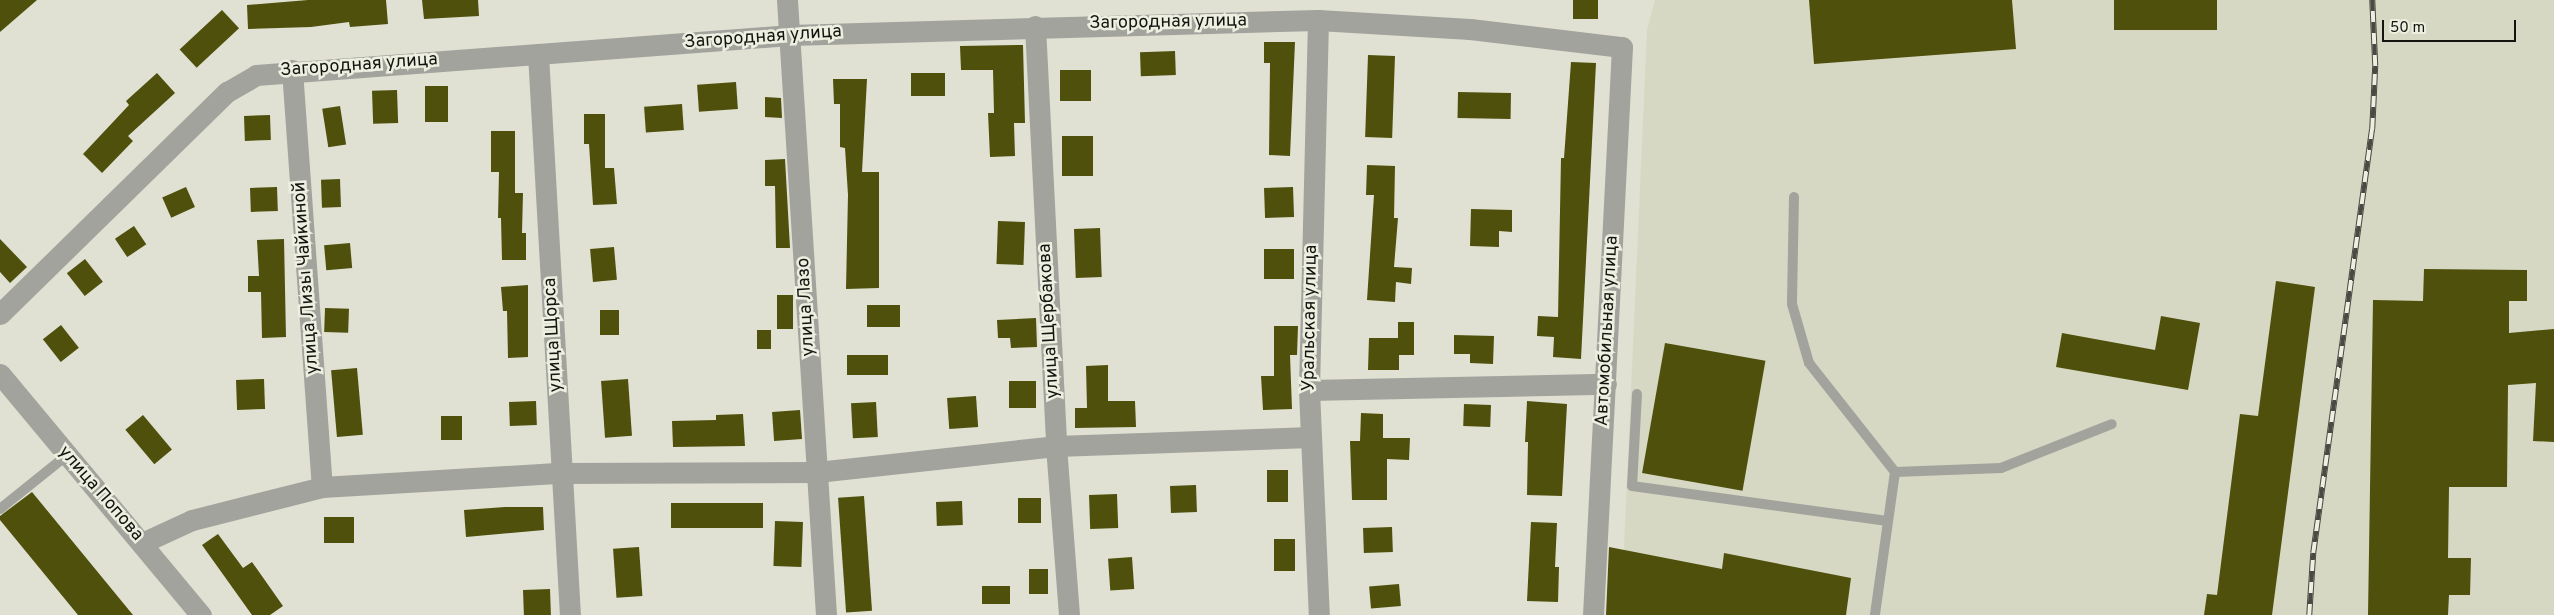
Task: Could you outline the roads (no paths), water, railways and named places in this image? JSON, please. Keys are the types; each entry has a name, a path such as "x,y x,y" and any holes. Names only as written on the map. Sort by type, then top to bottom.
{"street":[{"name":"улица Лазо","path":"787,0 826,615"},
{"name":"Загородная улица","path":"0,314 227,92 256,75 292,70 790,35 1035,26 1318,20 1470,29 1622,47"},
{"name":"Уральская улица","path":"1318,20 1309,390 1319,615"},
{"name":"улица Щербакова","path":"1035,26 1056,446 1069,615"},
{"name":"Автомобильная улица","path":"1593,615 1622,47"},
{"name":"улица Щорса","path":"538,54 570,615"},
{"name":"улица Лизы Чайкиной","path":"292,70 322,487"},
{"name":"улица Попова","path":"0,374 66,456 142,543 200,615"},
{"path":"1309,390 1606,384"},
{"path":"142,543 192,520 322,487 561,473 817,472 1056,446 1311,437"}],"lane":[{"path":"1794,197 1792,304 1809,363 1895,472 1874,615"},
{"path":"1638,394 1632,486 1888,521"},
{"path":"1895,472 2001,468 2112,424"},
{"path":"0,509 66,456"}],"railway":[{"path":"2309,615 2313,553 2372,129 2375,66 2372,0"}]}
